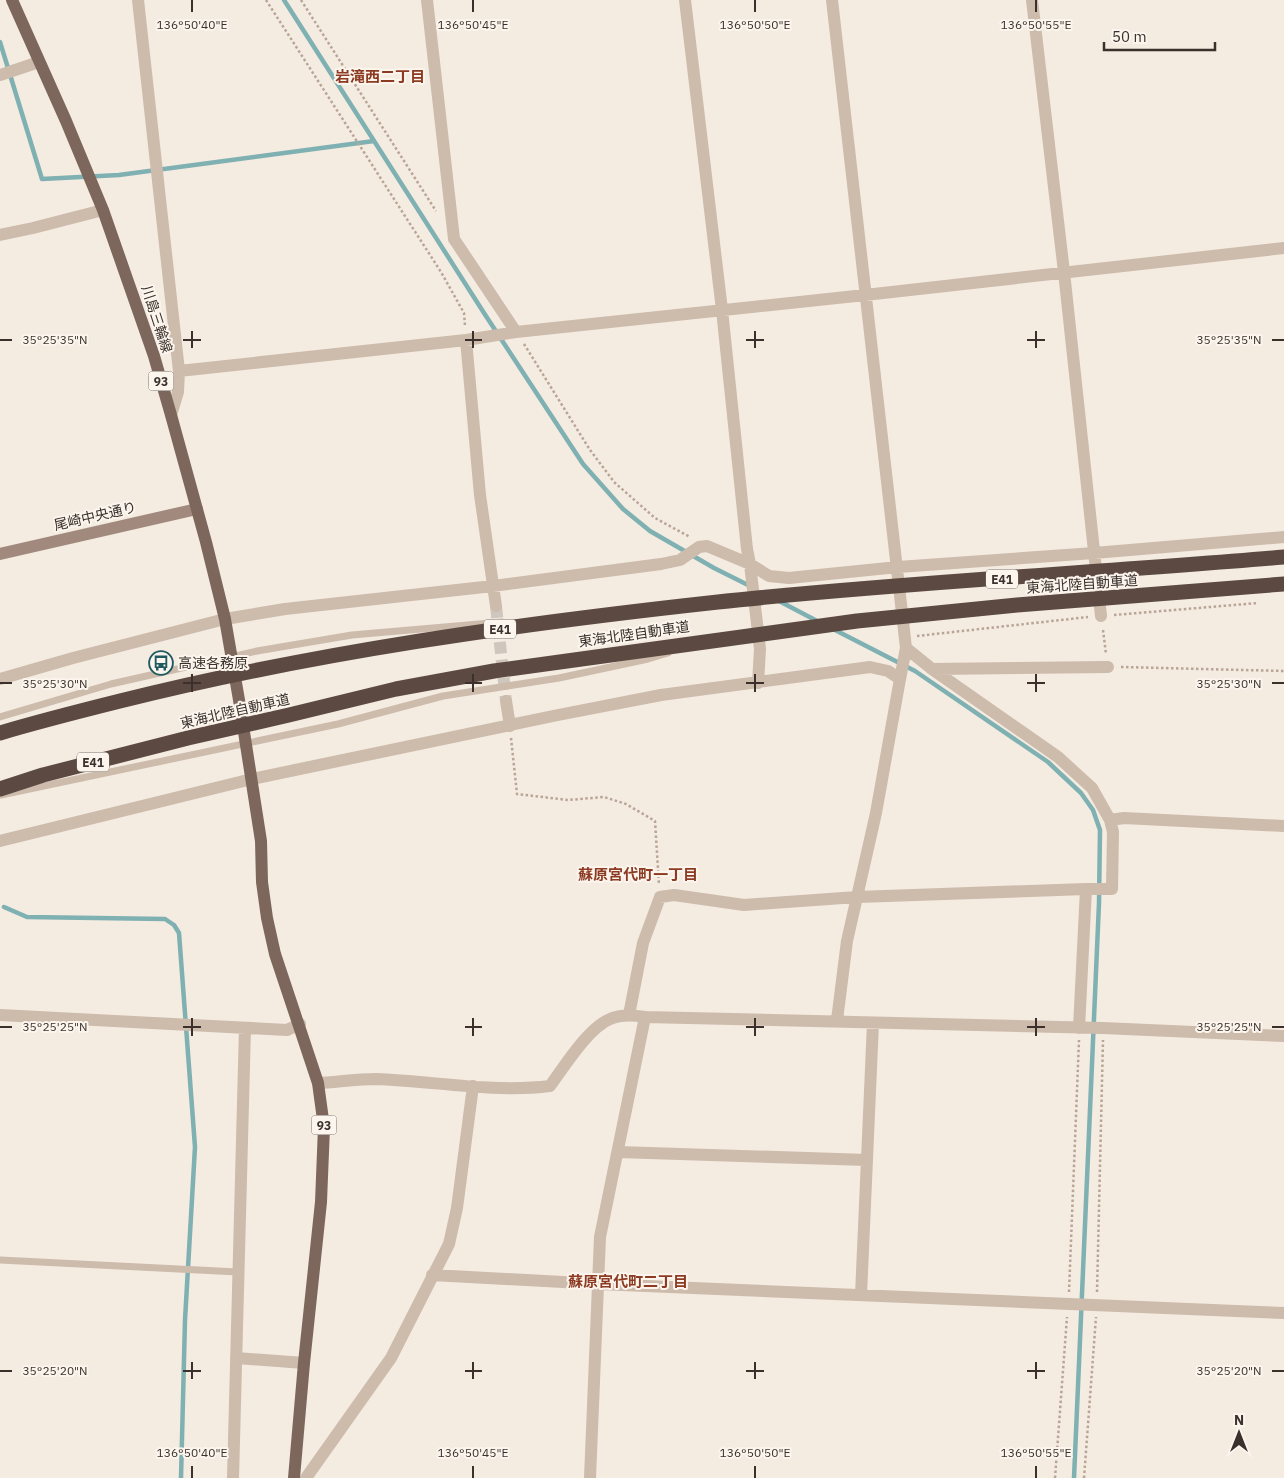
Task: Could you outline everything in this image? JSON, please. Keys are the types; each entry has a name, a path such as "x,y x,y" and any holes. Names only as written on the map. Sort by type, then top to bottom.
{"highway":[{"name":"東海北陸自動車道","path":"0,733 172,688 281,665 475,633 720,602 1284,557"},
{"name":"東海北陸自動車道","path":"0,789 43,774 188,738 396,689 484,672 857,621 1017,605 1284,584"}],"main road":[{"name":"川島三輪線","path":"12,0 103,210 154,356 197,509 225,619 252,779"},
{"name":"93","path":"252,779 261,841 262,882 267,918 275,954 300,1024 318,1083 324,1127 321,1202 294,1478"}],"street":[{"path":"138,0 179,372 178,392 171,415"},
{"path":"428,0 454,239 512,333"},
{"path":"685,0 760,649 758,683"},
{"path":"832,0 906,650 876,813 847,941 837,1020"},
{"path":"1032,0 1064,272 1101,616"},
{"path":"0,75 39,62"},
{"path":"0,234 33,228 103,210"},
{"path":"179,372 466,340 512,333 865,296 1284,248"},
{"path":"466,340 480,495 496,606"},
{"name":"尾崎中央通り","path":"0,554 197,509"},
{"path":"0,679 225,619 285,609 494,586 661,564 680,560 703,547 751,570 769,576 789,578 1284,537"},
{"path":"629,1015 642,943 660,896 674,895 744,905 858,897 1112,889 1113,832 1110,820 1092,788 1058,757 906,650"},
{"path":"0,841 252,779 661,695 870,667 901,675"},
{"path":"932,669 1108,667"},
{"path":"506,701 510,726"},
{"path":"1110,820 1124,818 1284,826"},
{"path":"1079,1028 1096,889"},
{"path":"0,1015 287,1030 300,1024"},
{"path":"318,1083 374,1079 473,1086 535,1088 550,1086 584,1039 608,1019 629,1015 1103,1028 1284,1036"},
{"path":"590,1478 600,1237 645,1016"},
{"path":"861,1295 873,1023"},
{"path":"233,1478 245,1028"},
{"path":"306,1478 391,1358 448,1244 457,1208 473,1086"},
{"path":"618,1152 867,1160"},
{"path":"432,1275 599,1284 1284,1313"},
{"path":"236,1358 304,1363"}],"lane":[{"path":"0,717 111,684 257,651 352,635 391,631 490,622 568,621"},
{"path":"0,796 338,724 443,696 559,678 648,660 704,641"},
{"path":"0,1260 238,1272"}],"path":[{"path":"266,0 441,272 464,313 466,340"},
{"path":"301,0 438,215"},
{"path":"512,333 590,450 614,482 655,518 703,547"},
{"path":"1101,616 1108,667 1284,671"},
{"path":"510,726 517,794 568,800 604,797 626,804 655,821 660,896"},
{"path":"1056,1478 1071,1304 1079,1028"},
{"path":"1084,1478 1095,1305 1103,1028"}],"waterway":[{"path":"284,0 583,464 623,509 650,531 714,568 750,586"},
{"path":"0,42 42,179 119,175 374,141"},
{"path":"779,601 819,622"},
{"path":"835,630 915,671 1048,762 1081,793 1093,810 1100,830 1099,903 1074,1478"},
{"path":"4,907 27,917 165,919 174,925 179,933 195,1147 185,1320 181,1478"}],"tunnel":[{"path":"496,606 506,701"}],"place":[{"name":"高速各務原","path":"161,663"}],"district":[{"name":"岩滝西二丁目","path":"380,76"},
{"name":"蘇原宮代町一丁目","path":"638,874"},
{"name":"蘇原宮代町二丁目","path":"628,1281"}]}
